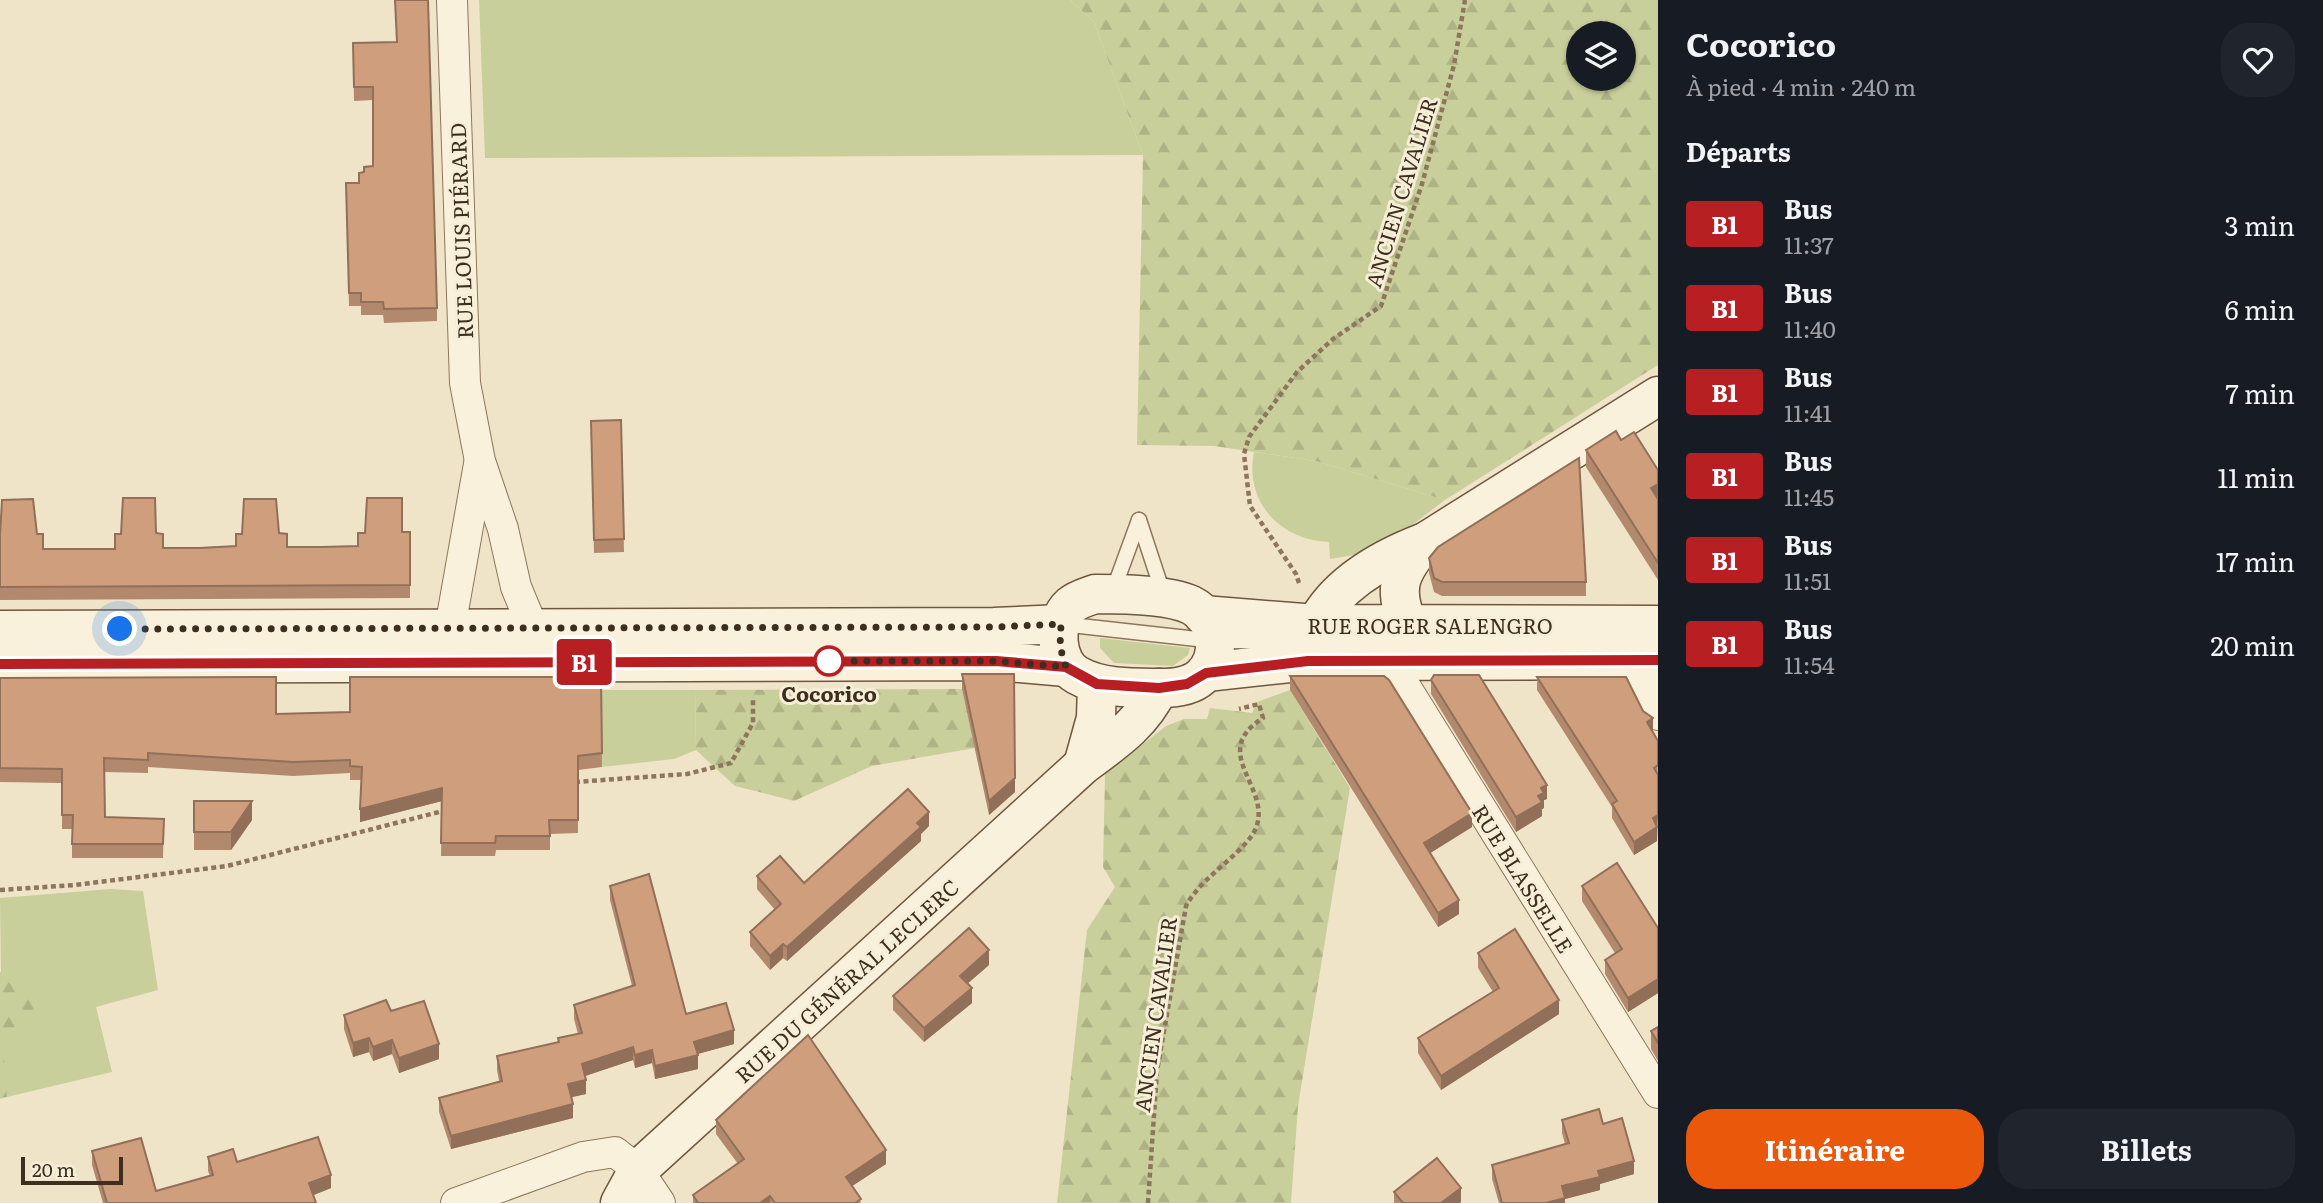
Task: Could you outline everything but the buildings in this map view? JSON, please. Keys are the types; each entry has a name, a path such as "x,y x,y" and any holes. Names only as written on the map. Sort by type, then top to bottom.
{"main road":[{"path":"1323,633 1324,609 1345,587 1398,552 1424,542 1658,396"},
{"path":"1408,625 1400,607 1403,568 1424,542"},
{"path":"0,664 996,661 1082,676 1159,688 1187,684 1208,643 1192,606 1112,594 1083,598 1071,606 1061,624 1060,647 1082,676 1096,718 1083,765"},
{"path":"0,630 994,627 1061,624"},
{"name":"RUE ROGER SALENGRO","path":"1208,643 1408,625 1658,625"},
{"name":"RUE ROGER SALENGRO","path":"1208,643 1308,661 1651,660"},
{"name":"RUE DU GÉNÉRAL LECLERC","path":"620,1203 638,1170 1083,765 1131,729 1149,709 1159,688"}],"street":[{"name":"RUE LOUIS PIÉRARD","path":"452,0 465,383 480,460 503,529 516,587 533,628"},
{"name":"RUE LOUIS PIÉRARD","path":"450,628 480,460"},
{"path":"1651,660 1643,691 1658,715"},
{"name":"RUE BLASSELLE","path":"1393,661 1405,686 1658,1093"},
{"path":"456,1203 583,1157 615,1152 638,1170 660,1203"}],"lane":[{"path":"1112,594 1139,520 1165,600"},
{"path":"1061,624 1208,643"},
{"path":"668,644 704,627"}],"path":[{"name":"ANCIEN CAVALIER","path":"1296,574 1250,506 1244,454 1249,437 1297,372 1332,339 1381,306 1422,184 1454,65 1465,0"},
{"path":"569,783 687,775 731,763 752,723 753,661"},
{"name":"ANCIEN CAVALIER","path":"1148,1203 1157,1071 1186,906 1194,891 1207,877 1250,839 1258,823 1257,805 1240,761 1240,745 1249,727 1263,718 1259,704"},
{"path":"0,890 75,885 227,866 449,810"}],"green space":[{"path":"479,0 1070,0 1094,22 1143,155 485,158"},
{"path":"1070,0 1658,0 1658,365 1445,500 1316,461 1214,446 1137,445 1143,155 1094,22"},
{"path":"1254,452 1316,461 1445,500 1378,551 1330,559 1329,542 1311,540 1295,534 1269,515 1260,502 1255,487 1252,470"},
{"path":"1100,638 1190,648 1188,655 1173,666 1114,663 1100,648"},
{"path":"962,689 975,748 872,766 794,801 735,786 696,750 695,690"},
{"path":"601,690 695,690 696,750 674,759 602,767"},
{"path":"1290,690 1350,788 1298,1106 1291,1203 1057,1203 1087,930 1115,887 1103,867 1105,774 1166,726 1184,719 1207,719 1210,708 1252,713 1257,702"},
{"path":"110,889 143,891 158,990 96,1007 112,1072 7,1097 2,1045 0,898"},
{"path":"0,972 17,975 39,1018 3,1045 7,1097 0,1099"}],"bus line":[{"name":"B1","path":"0,664 996,661 1066,667 1076,675 1097,684 1174,688 1199,679 1206,673 1308,661 1658,660"}],"place":[{"name":"Cocorico","path":"829,661"}],"route":[{"path":"120,629 994,627 1061,624 1060,647 1066,667 996,661 829,661"}]}
